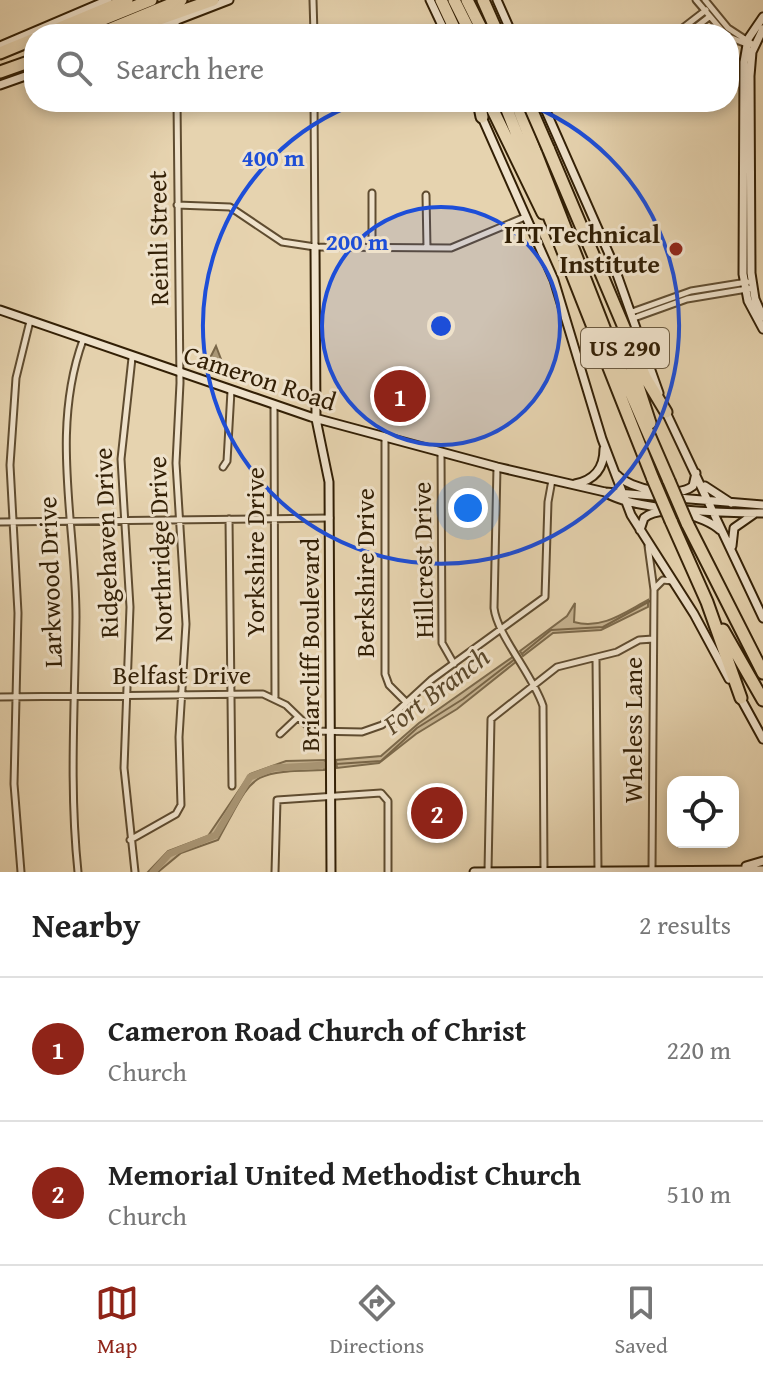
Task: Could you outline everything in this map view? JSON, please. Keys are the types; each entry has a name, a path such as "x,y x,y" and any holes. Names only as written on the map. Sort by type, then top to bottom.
{"highway":[{"path":"69,24 127,0"},
{"path":"92,24 151,0"},
{"path":"122,24 181,0"},
{"path":"145,24 213,0"},
{"path":"467,0 479,24"},
{"path":"483,0 494,24"},
{"path":"446,1 456,24"},
{"path":"446,1 463,24"},
{"path":"0,53 24,43"},
{"path":"0,60 24,51"},
{"path":"0,72 24,64"},
{"path":"480,112 482,117"},
{"name":"US 290","path":"494,112 578,291 653,479 707,602 763,700"},
{"path":"508,112 578,291"},
{"path":"521,112 544,153 608,338 661,462"},
{"name":"US 290","path":"532,112 544,153 585,234 661,462 687,523 763,673"},
{"path":"585,234 645,377 666,412"},
{"path":"707,602 741,698"}],"main road":[{"path":"52,24 108,0"},
{"path":"170,24 229,0"},
{"path":"430,0 441,24"},
{"path":"497,0 508,24"},
{"path":"763,17 749,43 747,185 749,285 763,329"},
{"path":"749,43 763,29"},
{"path":"0,46 24,36"},
{"path":"0,85 24,77"},
{"path":"546,112 633,315 666,412 763,618"},
{"path":"482,117 562,300 602,439 631,515 763,739"},
{"name":"Briarcliff Boulevard","path":"315,247 316,419 328,470 330,518 331,872"},
{"path":"749,285 763,317"},
{"name":"Cameron Road","path":"0,310 316,419 625,500 715,512 759,513"},
{"path":"571,485 590,479 599,470 604,459 602,439"},
{"path":"615,473 629,485 680,492 693,486 696,473"},
{"path":"701,482 716,495 737,505"},
{"name":"Cameron Road","path":"608,494 621,490 737,505 763,505"},
{"path":"608,494 631,515"},
{"path":"640,533 641,522 654,512 704,519 725,534"},
{"path":"732,550 734,528 759,513"},
{"path":"742,868 763,861"},
{"path":"474,872 763,870"}],"street":[{"path":"313,0 314,24"},
{"path":"696,0 716,24"},
{"path":"705,0 725,24"},
{"path":"696,24 712,9"},
{"path":"690,24 706,14"},
{"path":"739,36 749,43"},
{"path":"739,40 749,43"},
{"name":"Reinli Street","path":"177,112 179,374"},
{"path":"314,112 315,247"},
{"path":"372,193 372,248"},
{"path":"426,195 427,248"},
{"path":"177,205 230,207 282,242 315,247 457,247 527,216"},
{"path":"633,315 692,294 749,285"},
{"path":"21,872 14,784 18,613 10,465 16,378 30,321"},
{"name":"Larkwood Drive","path":"78,872 71,793 76,614 67,521 67,440 73,366 83,340"},
{"name":"Ridgehaven Drive","path":"132,358 121,459 130,607 124,768 135,872"},
{"name":"Northridge Drive","path":"130,840 180,810 180,695 186,624 176,463 179,374"},
{"path":"223,467 227,461 231,391"},
{"name":"Yorkshire Drive","path":"274,406 275,697"},
{"name":"Berkshire Drive","path":"385,436 385,674 389,685 406,702"},
{"name":"Hillcrest Drive","path":"441,452 442,643 454,664"},
{"path":"497,467 494,608 501,628 535,683 543,706 544,871"},
{"name":"Belfast Drive","path":"0,697 230,694 275,697 313,731 374,729 454,664 545,597 548,502 552,480"},
{"path":"0,522 330,518"},
{"path":"229,519 232,786"},
{"name":"Wheless Lane","path":"648,546 654,590 652,870"},
{"path":"654,590 663,580 673,582"},
{"path":"488,872 491,719 535,683 567,663 596,658 639,640 653,639"},
{"path":"596,658 598,871"},
{"path":"280,734 297,718"},
{"path":"275,872 277,800 331,795 386,795 388,872"}],"shaded area":[{"path":"216,346 224,367 234,372 231,379 204,370"},
{"path":"648,600 648,607 601,630 553,633 523,656 520,651 567,616 575,603 574,622 594,624"},
{"path":"514,656 517,661 457,709 416,734 379,763 337,768 336,760 381,756 419,723"},
{"path":"325,760 324,770 280,772 256,781 239,801 218,840 181,853 158,872 148,872 168,851 208,836 250,774 286,761"}],"waterway":[{"name":"Fort Branch","path":"523,653 551,630 603,627 650,601"},
{"name":"Fort Branch","path":"336,764 381,761 417,728 463,699 515,659"},
{"name":"Fort Branch","path":"153,872 169,854 216,835 250,777 274,768 326,765"}],"place":[{"name":"ITT Technical Institute","path":"676,249"},
{"name":"Cameron Road Church of Christ","path":"400,396"},
{"name":"Memorial United Methodist Church","path":"437,813"}]}
